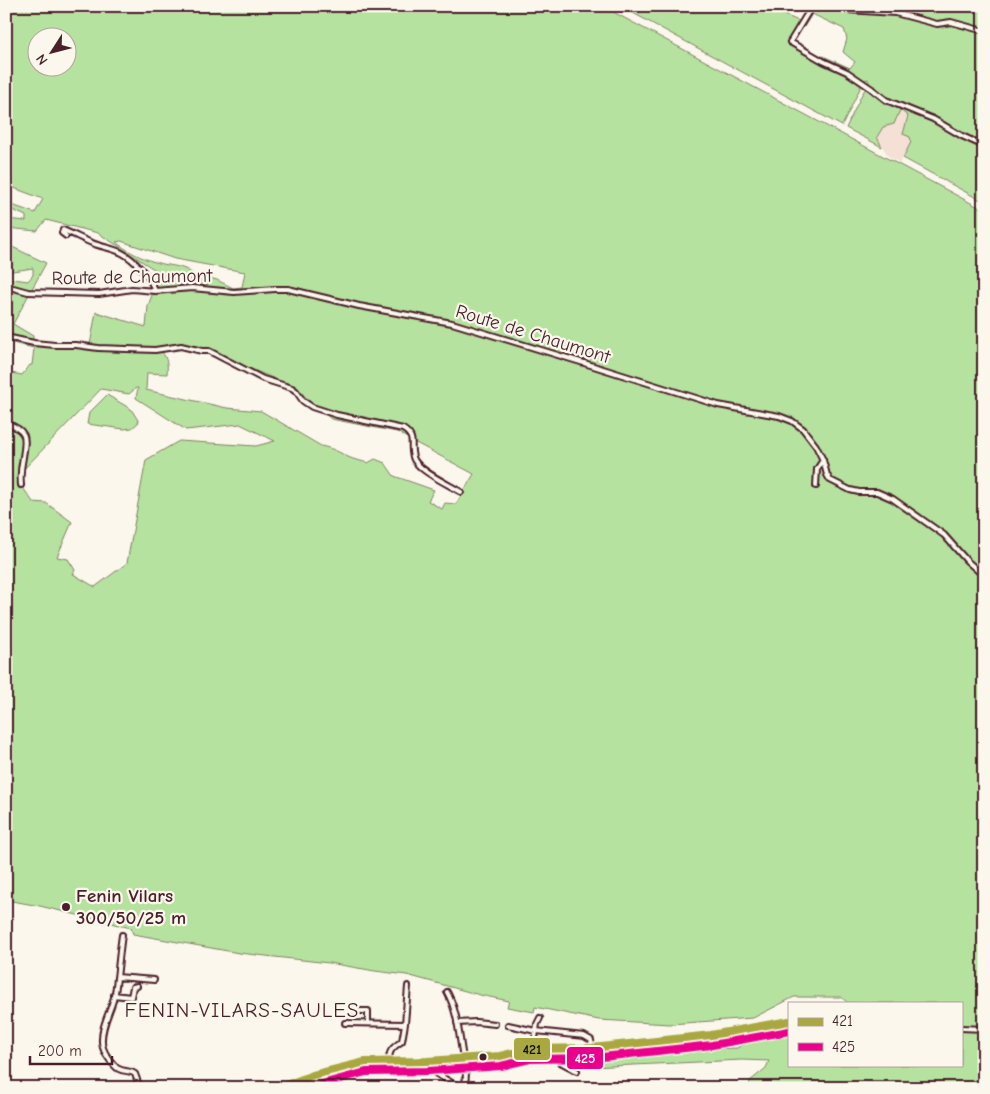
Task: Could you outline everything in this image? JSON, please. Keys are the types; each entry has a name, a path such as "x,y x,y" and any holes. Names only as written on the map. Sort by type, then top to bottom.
{"street":[{"path":"812,6 790,42 847,72 886,100 933,119 984,146"},
{"path":"834,6 847,10 895,14 937,24 951,22 984,31"},
{"path":"66,236 62,233 63,230 123,254 144,272 153,284 155,291"},
{"name":"Route de Chaumont","path":"6,286 28,292 99,294 128,289 155,291 192,288 234,292 288,289 358,306 452,323 584,362 718,405 779,416 804,429 823,460 827,476 834,483 850,490 877,492 893,499 944,535 967,561 984,576"},
{"path":"6,337 55,346 76,345 98,348 155,350 181,346 202,351 208,350 263,379 292,388 312,407 337,415 403,428 411,437 413,457 419,465 461,492"},
{"path":"6,423 18,428 26,440 21,485"},
{"path":"816,486 817,469 823,460"},
{"path":"122,935 114,995 102,1040 103,1047 115,1067 135,1074 140,1088"},
{"path":"117,977 154,980"},
{"path":"114,995 131,997 133,987 137,986"},
{"path":"390,1061 389,1054 402,1041 408,986"},
{"path":"447,992 452,1000 465,1058 465,1088"},
{"path":"359,1011 368,1012 368,1024"},
{"path":"534,1046 540,1018"},
{"path":"278,1088 313,1075 365,1062 427,1061 504,1056 526,1049 592,1048 711,1035 788,1021"},
{"path":"345,1023 405,1024"},
{"path":"457,1023 495,1024"},
{"path":"508,1025 586,1036 592,1042 592,1048"},
{"path":"962,1028 984,1029"},
{"path":"519,1052 525,1047 534,1046 547,1047 549,1049"},
{"path":"543,1049 558,1062 577,1071"},
{"path":"416,1061 460,1088"},
{"path":"426,1067 427,1061"},
{"path":"407,1087 416,1088"}],"shaded area":[{"path":"899,110 908,116 906,122 911,142 900,163 888,156 877,137 883,127"}],"green space":[{"path":"6,6 602,6 984,210 984,1088 749,1088 750,1081 766,1068 769,1061 742,1060 590,1067 596,1053 737,1048 744,1044 788,1035 788,1066 962,1066 962,1002 847,1002 841,997 794,997 753,1018 670,1024 599,1020 535,1007 534,1012 507,1007 509,1001 407,975 329,963 239,953 133,934 131,928 40,906 6,900 6,372 22,375 32,365 34,348 6,341 6,278 28,281 33,275 33,268 6,272 6,244 46,263 13,324 33,336 33,341 90,345 96,312 146,327 148,306 160,273 98,233 46,220 37,231 6,228 6,219 26,221 26,216 6,207 6,203 35,213 43,199 6,185","holes":["121,241 175,259 245,272 242,287 233,288 217,280 202,276 196,278 192,273 183,268 161,264 145,258 129,251 116,242","179,344 197,346 294,387 331,419 397,432 474,474 456,504 445,503 442,509 428,501 434,490 394,476 385,463 375,459 368,463 355,460 321,446 261,411 227,408 146,390 147,373 167,374 167,362 162,352 169,351","138,388 136,398 186,430 240,424 275,441 256,446 179,441 146,460 127,563 95,587 73,574 75,570 68,559 57,557 72,522 46,503 33,502 21,485 21,472 101,389 129,394"]},
{"path":"620,6 763,6 801,22 812,6 984,6 984,202 903,158 911,142 910,137 903,134 908,116 900,110 894,124 883,127 877,137 882,147 846,128 869,83 868,79 864,80 842,126","holes":["812,14 844,29 847,39 843,52 855,62 850,68 823,56 820,60 789,42 798,27 804,27"]},
{"path":"107,395 131,409 139,422 132,428 124,429 87,424 89,413"}],"transit line":[{"name":"421","path":"278,1088 313,1075 365,1062 427,1061 500,1056 529,1049 592,1048 711,1035 788,1021"},
{"name":"425","path":"307,1088 366,1072 428,1071 501,1066 530,1059 593,1058 712,1045 788,1031"}],"place":[{"name":"Fenin Vilars 300/50/25 m","path":"66,907"}],"district":[{"name":"FENIN-VILARS-SAULES","path":"242,1010"}]}
